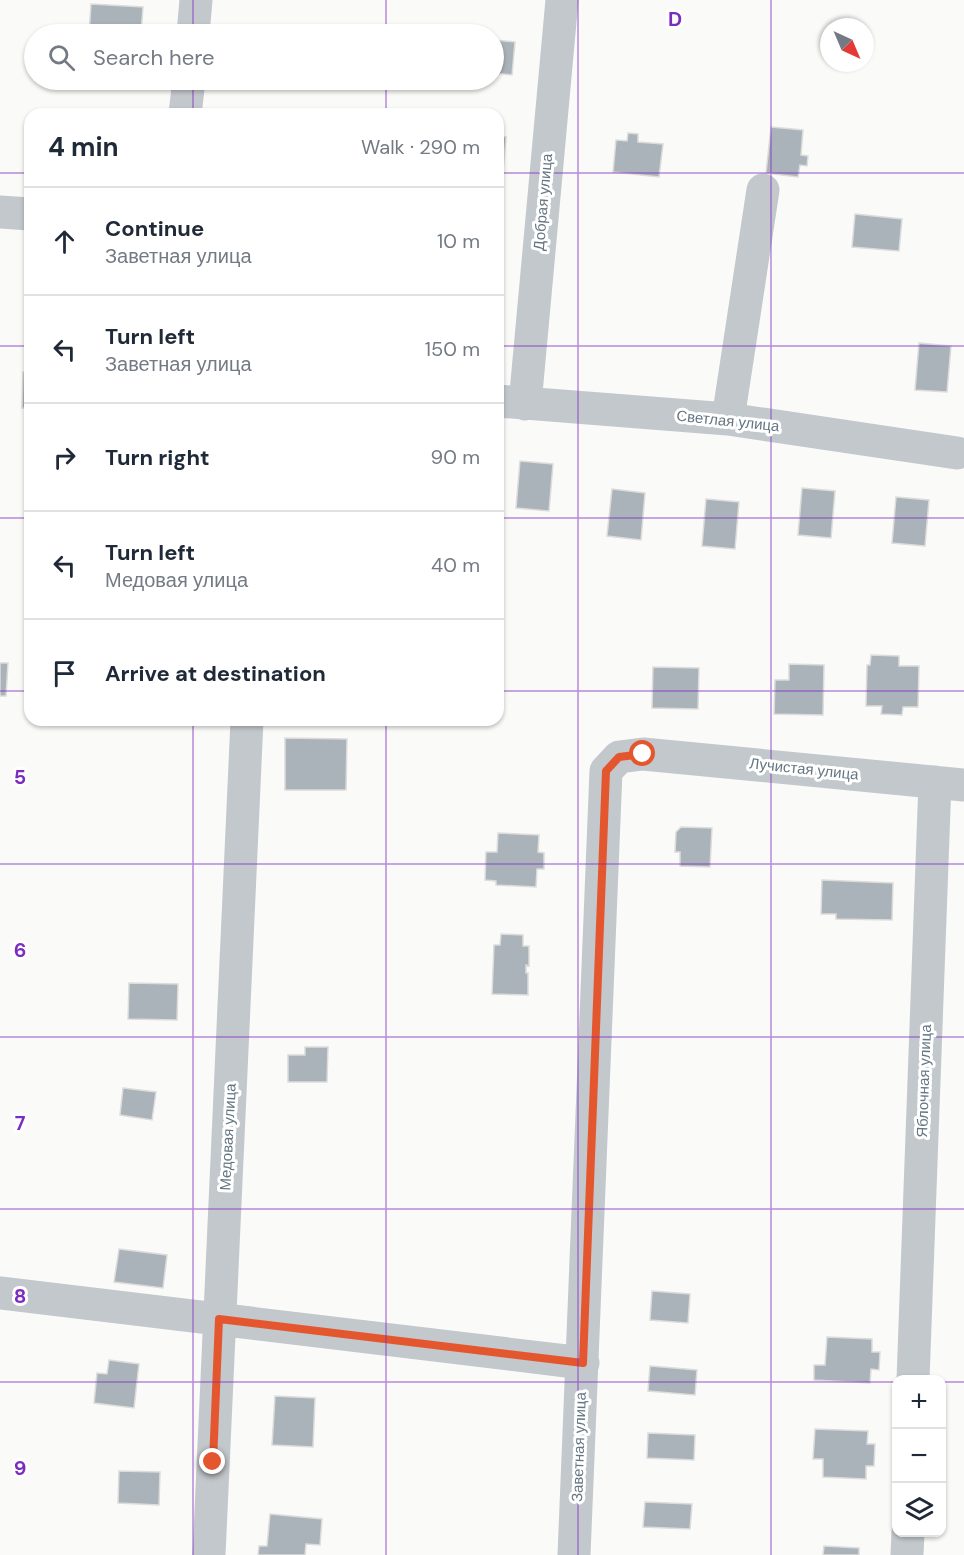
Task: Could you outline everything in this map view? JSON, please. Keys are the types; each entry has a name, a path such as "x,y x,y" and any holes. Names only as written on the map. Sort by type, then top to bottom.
{"street":[{"path":"194,24 196,0"},
{"name":"Добрая улица","path":"511,403 562,0"},
{"path":"186,108 188,90"},
{"path":"728,419 763,190"},
{"path":"0,212 24,214"},
{"name":"Светлая улица","path":"511,403 728,419 957,453"},
{"name":"Медовая улица","path":"209,1555 247,726"},
{"name":"Лучистая улица","path":"643,754 949,784"},
{"name":"Заветная улица","path":"574,1555 606,771 619,757 643,754"},
{"name":"Яблочная улица","path":"913,1375 949,784"},
{"path":"0,1293 583,1363"},
{"path":"907,1555 908,1537"}],"building":[{"path":"91,4 143,7 142,24 90,24"},
{"path":"504,41 515,42 512,75 504,74"},
{"path":"771,127 803,130 801,155 808,156 807,166 800,165 798,177 766,173"},
{"path":"628,133 638,134 638,142 663,144 659,177 613,172 616,140 627,141"},
{"path":"855,214 902,219 899,251 852,247"},
{"path":"919,343 951,346 947,392 915,390"},
{"path":"23,372 24,408 22,408"},
{"path":"520,461 553,464 549,511 516,508"},
{"path":"802,488 835,491 831,538 798,535"},
{"path":"612,489 645,493 641,540 607,536"},
{"path":"896,497 929,500 925,546 892,543"},
{"path":"706,499 739,502 735,549 702,546"},
{"path":"871,655 899,656 899,666 919,666 918,707 903,707 902,715 881,714 882,706 866,706 867,665 870,665"},
{"path":"0,663 8,663 6,696 0,696"},
{"path":"789,664 824,665 823,715 774,714 775,680 789,680"},
{"path":"653,667 699,668 698,709 652,708"},
{"path":"285,738 347,739 346,790 285,790"},
{"path":"681,827 712,828 710,867 680,866 680,852 675,852 676,832"},
{"path":"498,833 539,835 538,852 544,853 544,869 537,869 536,887 496,885 496,881 485,880 486,852 497,852"},
{"path":"822,880 893,883 892,920 836,919 836,914 821,914"},
{"path":"501,934 523,935 523,946 529,946 529,966 526,965 528,995 492,994 494,945 500,945"},
{"path":"129,983 178,984 177,1020 128,1019"},
{"path":"305,1047 328,1047 327,1082 288,1082 288,1055 305,1055"},
{"path":"123,1088 156,1092 152,1120 120,1115"},
{"path":"119,1249 167,1255 163,1288 114,1282"},
{"path":"652,1291 690,1294 688,1323 650,1320"},
{"path":"827,1337 872,1339 872,1352 880,1352 879,1370 871,1369 870,1383 814,1380 814,1365 825,1365"},
{"path":"109,1360 139,1364 134,1408 94,1403 97,1373 107,1374"},
{"path":"650,1366 697,1370 695,1395 648,1391"},
{"path":"275,1396 315,1398 313,1447 272,1445"},
{"path":"815,1429 868,1431 867,1444 875,1444 874,1466 866,1466 866,1479 823,1477 823,1459 813,1459"},
{"path":"648,1433 695,1435 694,1460 647,1458"},
{"path":"119,1471 160,1472 159,1505 118,1503"},
{"path":"645,1502 692,1504 690,1529 643,1527"},
{"path":"270,1514 322,1519 320,1545 306,1544 305,1555 258,1555 259,1546 267,1546"},
{"path":"824,1546 859,1548 859,1555 823,1555"}],"route":[{"path":"213,1462 219,1319 583,1363 606,771 619,757 643,754"}]}
